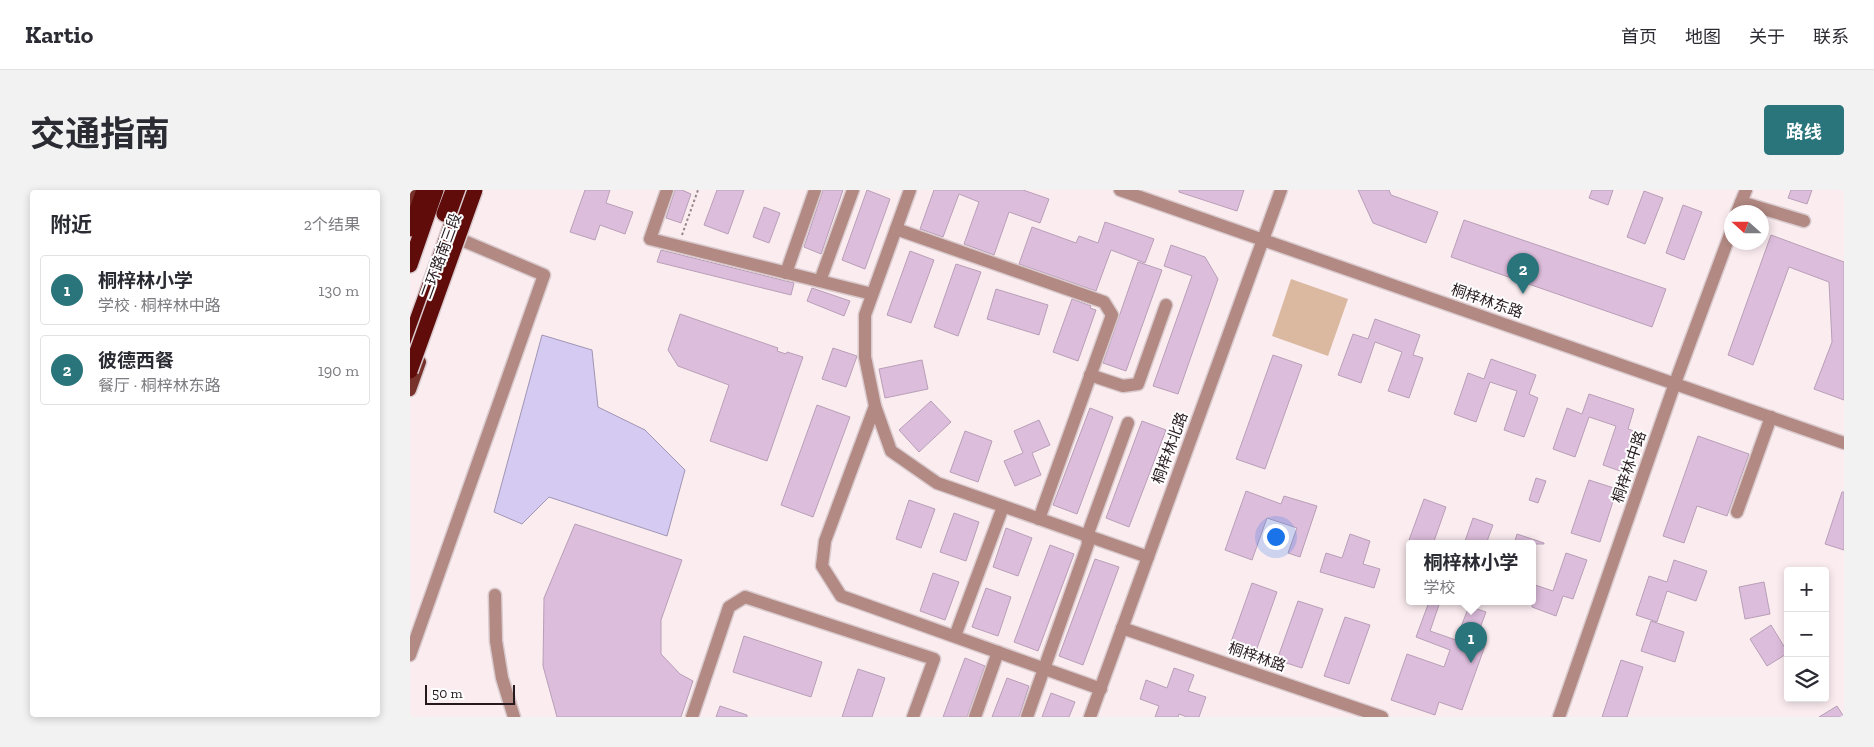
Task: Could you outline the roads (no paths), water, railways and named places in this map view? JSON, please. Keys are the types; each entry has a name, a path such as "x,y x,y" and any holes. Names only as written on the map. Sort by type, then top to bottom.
{"highway":[{"path":"410,229 425,190"},
{"path":"410,240 425,190"},
{"path":"410,265 436,190"},
{"path":"410,313 453,190"},
{"path":"410,340 464,190"},
{"path":"410,371 475,190"}],"main road":[{"path":"410,201 414,190"},
{"path":"448,236 475,190"},
{"name":"二环路南三段","path":"410,390 482,190"}],"street":[{"path":"667,190 650,240 872,294"},
{"path":"786,273 815,190"},
{"path":"820,281 853,190"},
{"path":"910,190 865,315 865,357 875,406 891,451 937,483 1148,557"},
{"name":"桐梓林东路","path":"1120,190 1844,443"},
{"name":"桐梓林北路","path":"1090,717 1281,190"},
{"path":"1740,205 1746,190"},
{"path":"1769,213 1804,221"},
{"path":"896,229 1104,302 1112,315 1039,519"},
{"path":"410,655 544,275 464,241"},
{"name":"桐梓林中路","path":"1559,717 1675,383 1724,250"},
{"path":"1090,375 1123,386 1138,384 1166,305"},
{"path":"875,406 825,541 822,566 841,596 1101,689"},
{"path":"1737,512 1771,417"},
{"path":"1027,717 1088,544 1087,536 1128,423"},
{"path":"955,636 1002,507"},
{"path":"495,594 496,641 502,678 514,717"},
{"path":"692,717 729,607 745,597 934,659 913,717"},
{"name":"桐梓林路","path":"1122,628 1382,717"},
{"path":"975,717 998,652"}],"place":[{"name":"彼德西餐","path":"1523,294"},
{"name":"桐梓林小学","path":"1471,663"}]}
